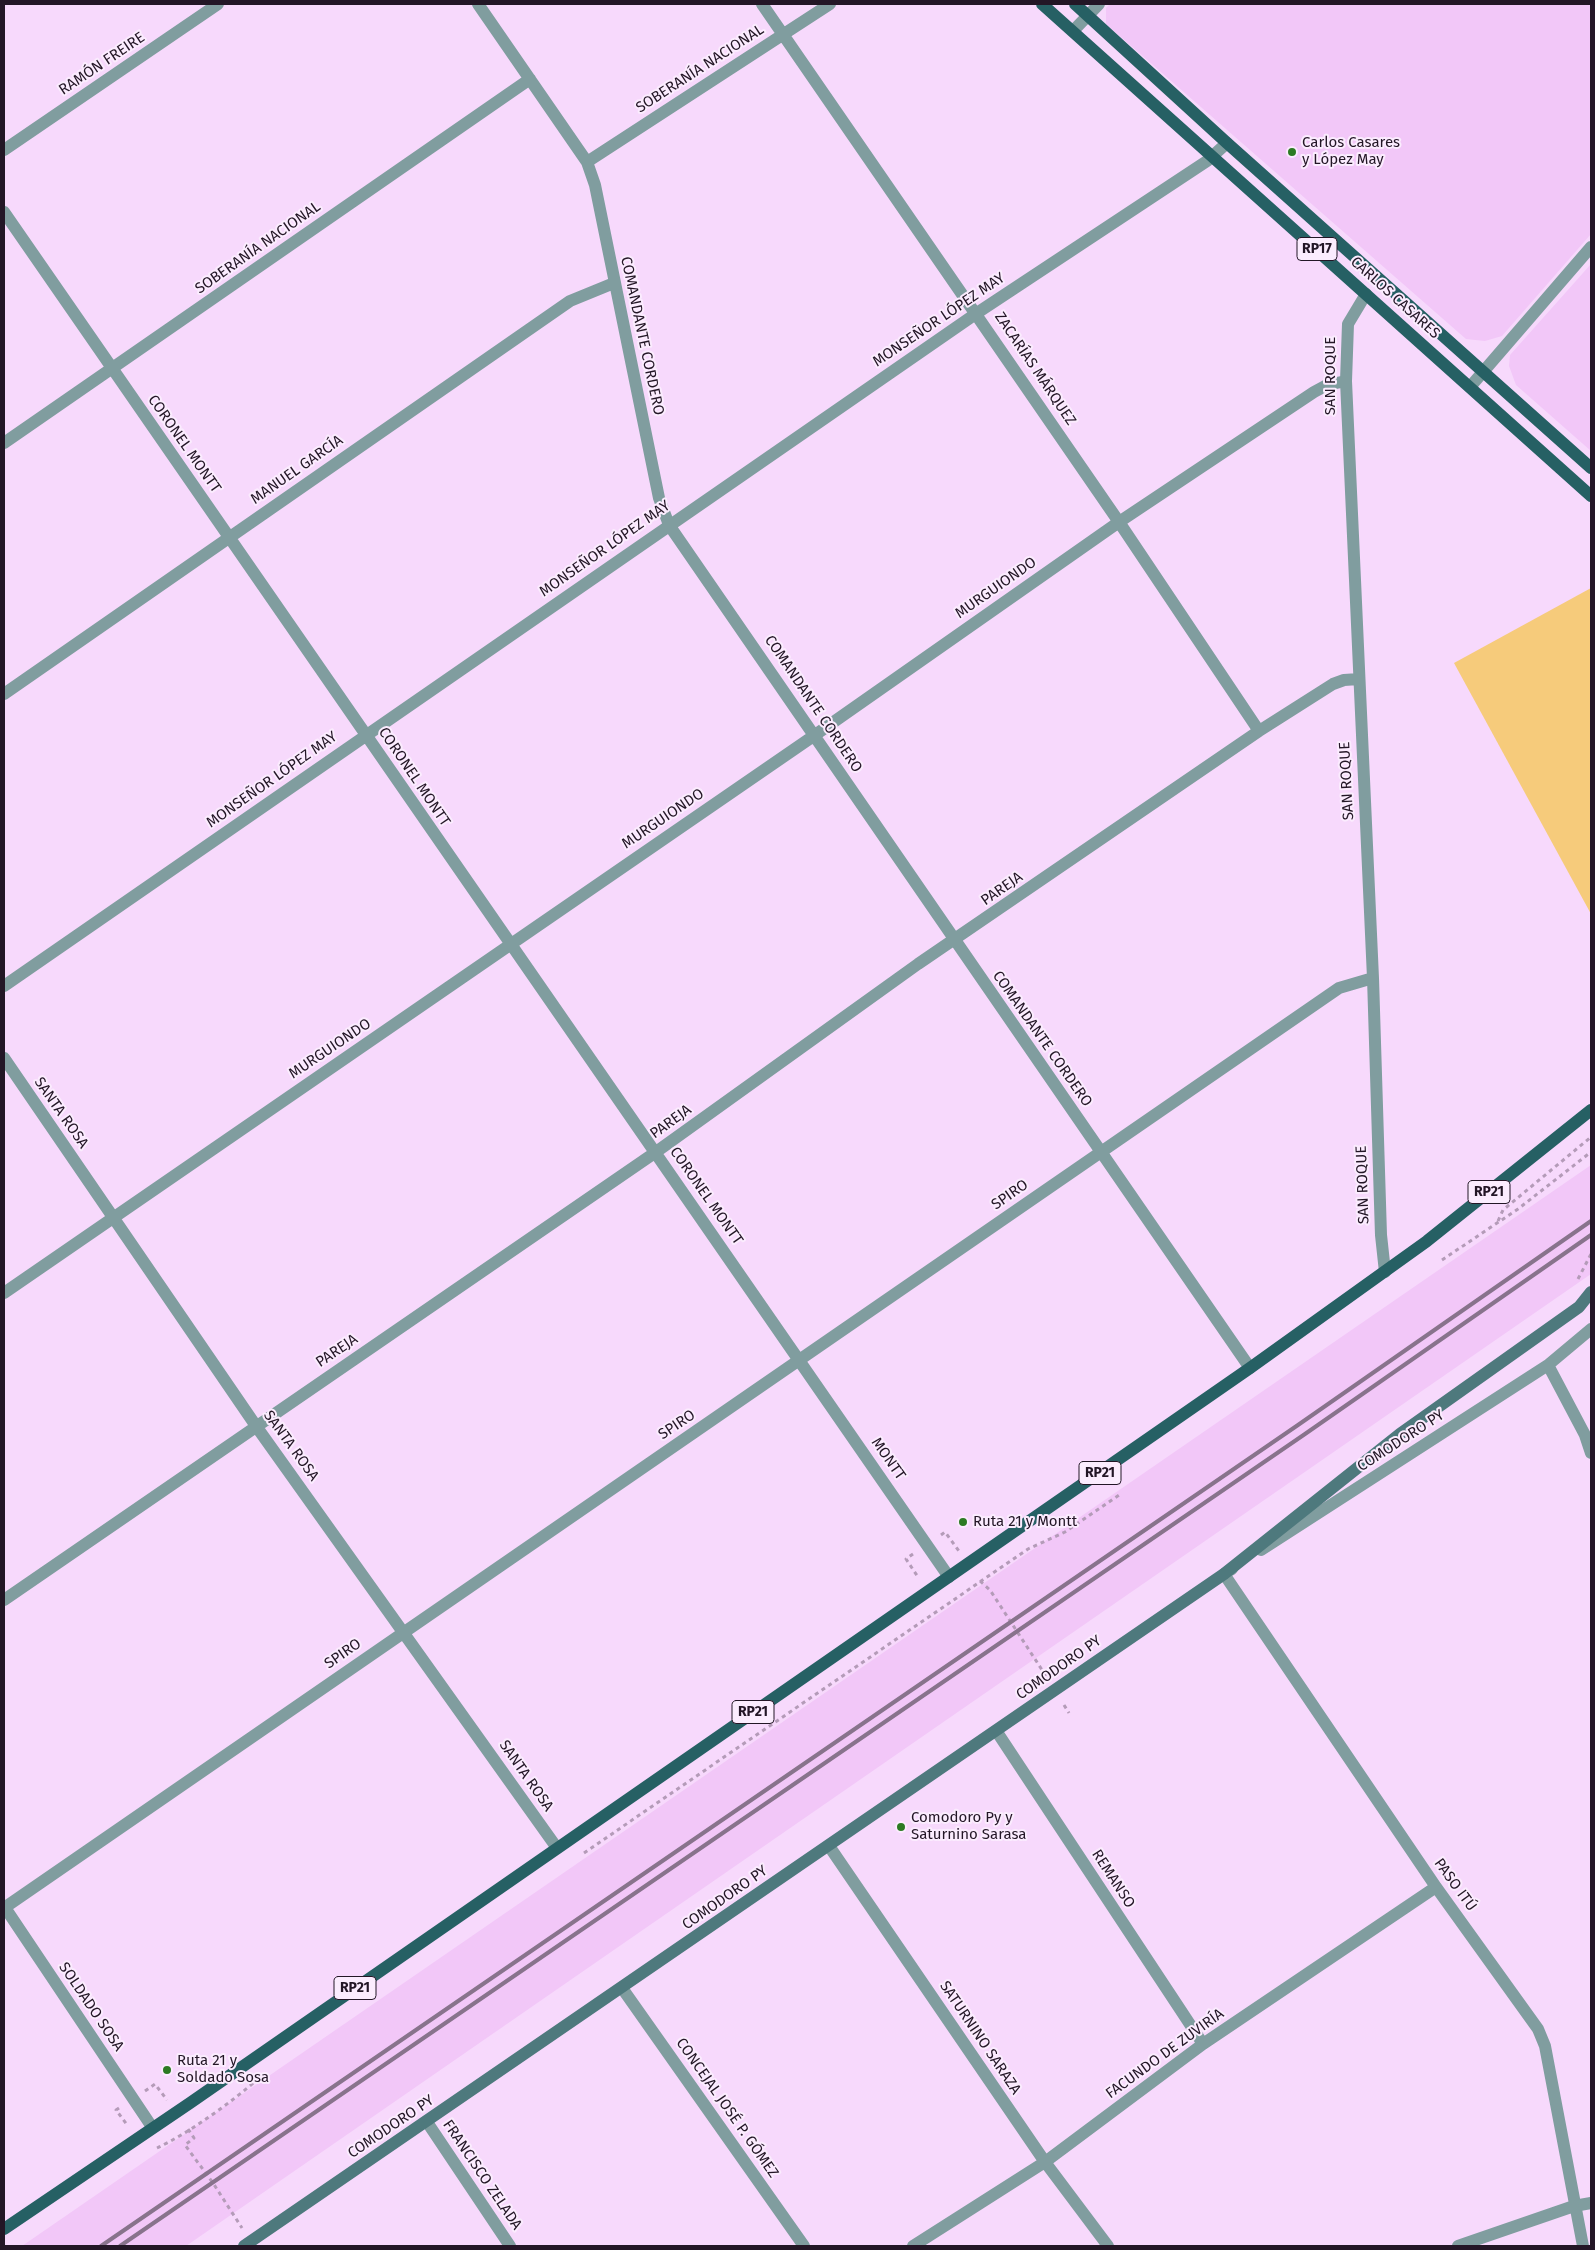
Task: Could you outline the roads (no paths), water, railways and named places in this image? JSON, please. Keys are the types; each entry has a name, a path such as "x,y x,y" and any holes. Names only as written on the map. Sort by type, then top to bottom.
{"main road":[{"name":"CARLOS CASARES","path":"1042,4 1591,496"},
{"name":"CARLOS CASARES","path":"1075,4 1591,468"},
{"name":"RP21","path":"4,2229 176,2112 1250,1368 1428,1241 1591,1110"},
{"name":"COMODORO PY","path":"248,2244 997,1732 1224,1574 1400,1434 1579,1307 1591,1292"}],"street":[{"name":"RAMÓN FREIRE","path":"4,150 218,4"},
{"name":"COMANDANTE CORDERO","path":"478,4 588,162 595,184 658,498 670,525 1250,1368"},
{"name":"ZACARÍAS MÁRQUEZ","path":"762,4 1120,522 1259,731"},
{"name":"SOBERANÍA NACIONAL","path":"588,162 830,4"},
{"path":"1073,31 1099,4"},
{"name":"SOBERANÍA NACIONAL","path":"4,443 530,79"},
{"name":"MONSEÑOR LÓPEZ MAY","path":"4,986 977,313 1213,156 1227,142"},
{"name":"CORONEL MONTT","path":"4,212 112,370 230,537 509,945 656,1152 800,1360"},
{"path":"1470,387 1591,247"},
{"name":"MANUEL GARCÍA","path":"4,694 570,301 614,283"},
{"name":"SAN ROQUE","path":"1366,294 1348,324 1346,382 1373,978 1381,1235 1385,1272"},
{"name":"MURGUIONDO","path":"4,1293 815,735 1120,522 1314,392 1327,385 1346,382"},
{"name":"PAREJA","path":"4,1600 656,1152 910,970 1259,731 1332,684 1344,680 1359,679"},
{"name":"SPIRO","path":"4,1907 1339,988 1373,978"},
{"name":"SANTA ROSA","path":"4,1058 256,1426 557,1848"},
{"name":"COMODORO PY","path":"1224,1574 1548,1365 1591,1329"},
{"name":"MONTT","path":"800,1360 949,1577"},
{"path":"1548,1365 1585,1435 1591,1453"},
{"name":"PASO ITÚ","path":"1224,1574 1436,1887 1538,2029 1545,2046 1583,2246"},
{"name":"REMANSO","path":"997,1732 1203,2044"},
{"name":"SATURNINO SARAZA","path":"829,1846 1045,2162 1108,2246"},
{"name":"FACUNDO DE ZUVIRÍA","path":"912,2246 1045,2162 1203,2044 1436,1887"},
{"name":"SOLDADO SOSA","path":"4,1907 152,2127"},
{"name":"CONCEJAL JOSÉ P. GÓMEZ","path":"622,1988 804,2246"},
{"name":"FRANCISCO ZELADA","path":"427,2122 510,2246"},
{"path":"1458,2246 1574,2206 1591,2203"}],"railway":[{"path":"101,2246 1298,1425 1591,1221"},
{"path":"120,2246 1305,1434 1591,1235"}],"place":[{"name":"Carlos Casares y López May","path":"1292,152"},
{"name":"Ruta 21 y Montt","path":"963,1522"},
{"name":"Comodoro Py y Saturnino Sarasa","path":"901,1827"},
{"name":"Ruta 21 y Soldado Sosa","path":"167,2070"}]}
